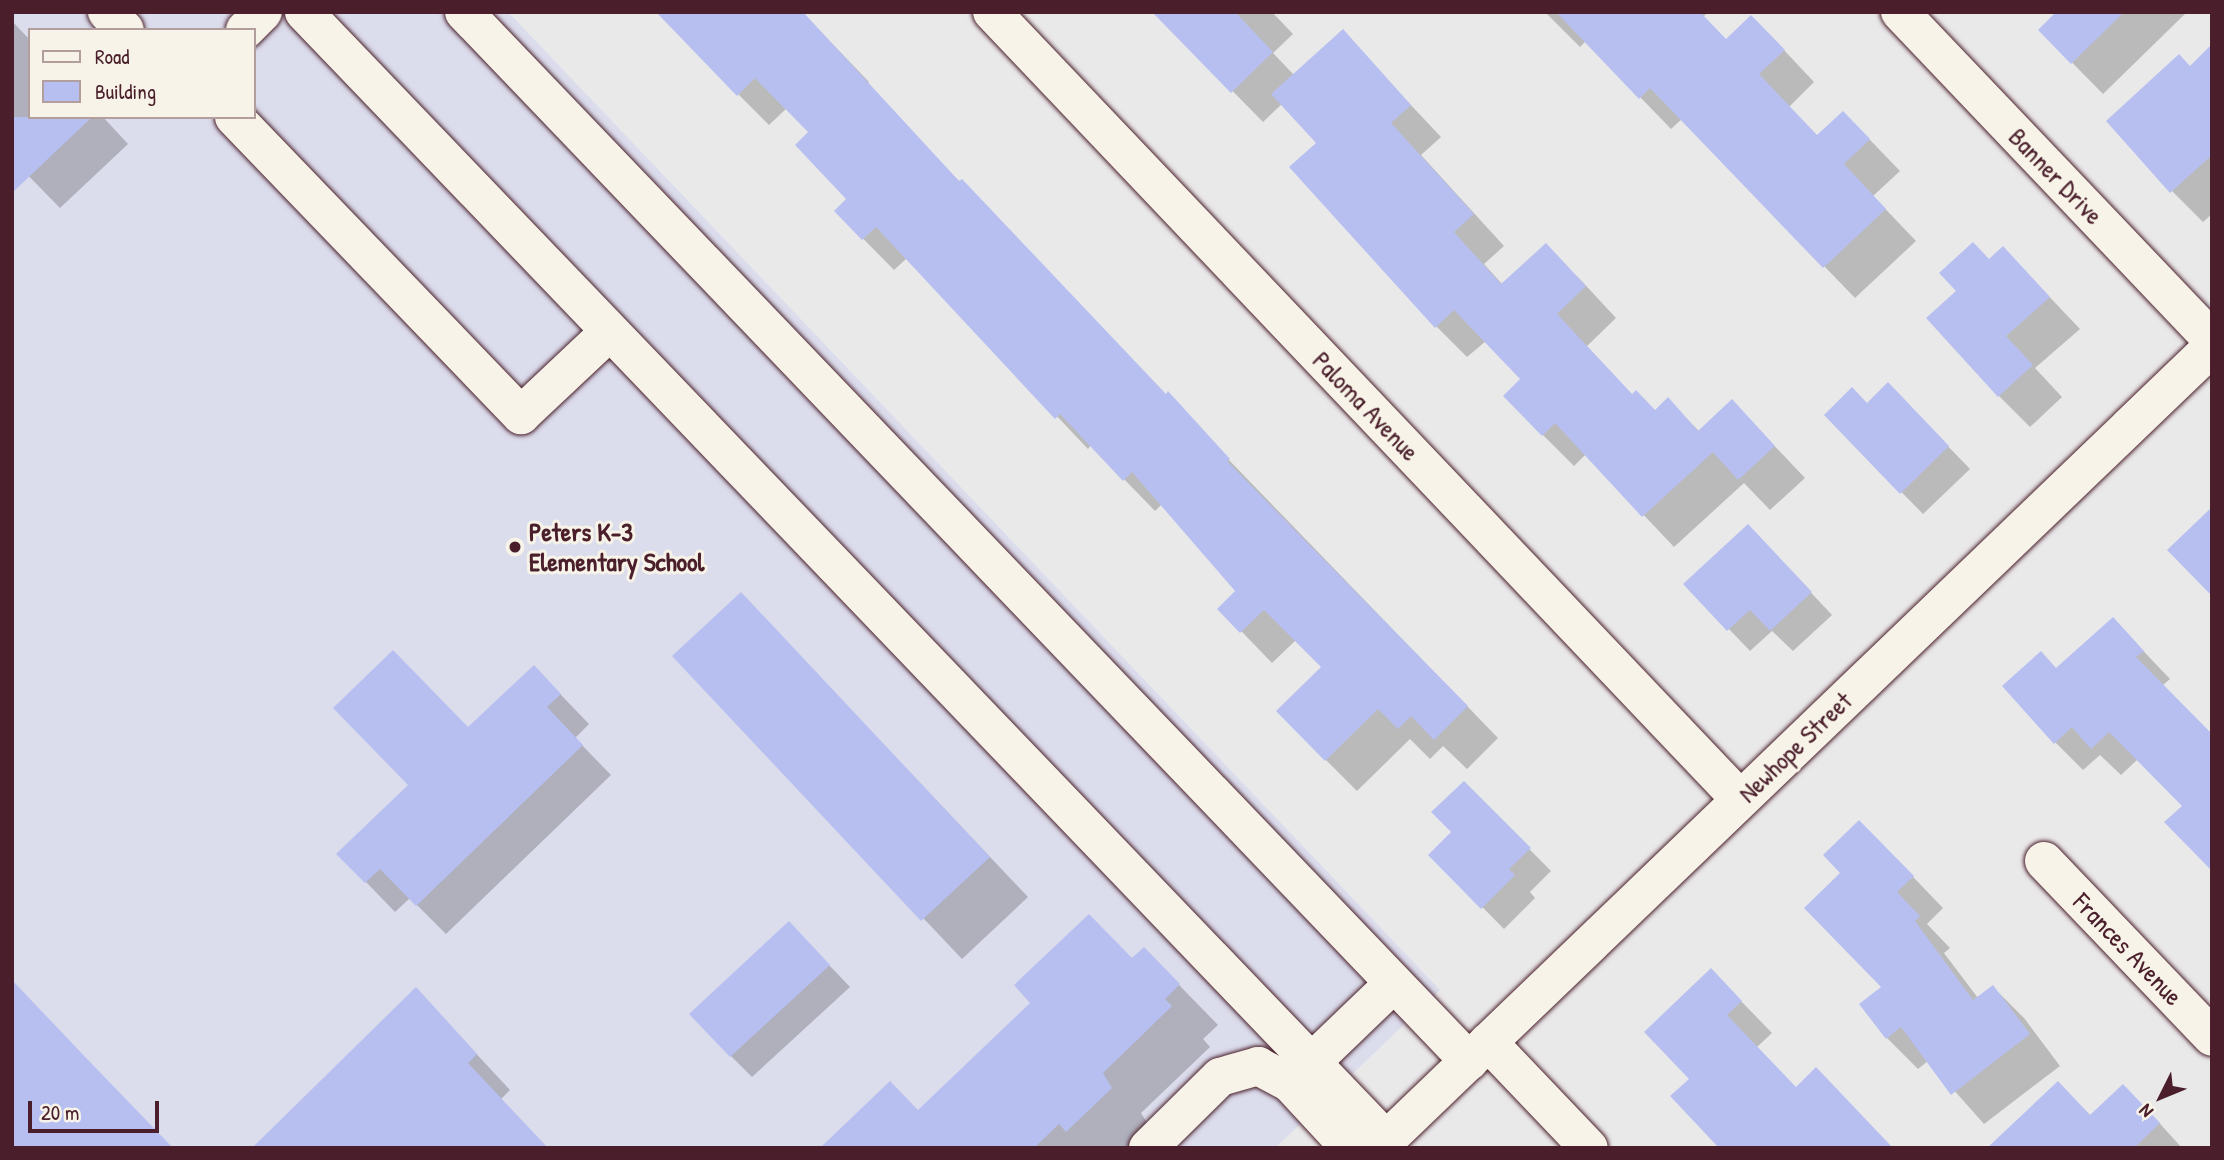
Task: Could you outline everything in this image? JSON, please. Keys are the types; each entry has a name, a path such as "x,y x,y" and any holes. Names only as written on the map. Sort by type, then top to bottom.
{"street":[{"path":"107,12 123,28"},
{"path":"247,28 263,12"},
{"path":"304,12 1312,1061 1372,1145"},
{"path":"464,12 1394,983 1589,1148"},
{"name":"Paloma Avenue","path":"992,12 1740,799"},
{"name":"Banner Drive","path":"1900,12 2212,340"},
{"path":"236,119 521,415 610,331"},
{"name":"Newhope Street","path":"1372,1145 1478,1052 2212,347"},
{"name":"Frances Avenue","path":"2044,860 2212,1037"},
{"path":"1312,1061 1394,983"},
{"path":"1148,1148 1220,1077 1258,1066 1290,1083 1372,1145"}],"shaded area":[{"name":"Peters K-3 Elementary School","path":"12,12 508,12 1440,990 1275,1148 12,1148"}],"building":[{"path":"656,12 803,12 959,181 962,179 1166,394 1168,391 1230,459 1227,461 1468,706 1434,740 1411,716 1398,729 1378,709 1325,761 1276,711 1321,667 1264,610 1240,633 1217,609 1235,591 1132,472 1123,481 1060,414 1055,419 876,227 862,240 834,211 846,199 795,145 808,132 755,78 737,96"},
{"path":"1152,12 1235,12 1273,52 1231,93"},
{"path":"1556,12 1700,12 1726,39 1751,15 1785,50 1759,74 1817,135 1843,111 1870,139 1844,164 1886,209 1823,268 1650,88 1639,99"},
{"path":"2056,12 2124,12 2071,64 2038,30"},
{"path":"1343,29 1411,105 1391,123 1474,214 1454,232 1501,284 1546,243 1586,286 1557,314 1632,394 1636,390 1655,410 1668,397 1698,431 1732,399 1775,446 1738,480 1713,452 1642,517 1555,423 1542,436 1503,396 1520,379 1454,310 1435,328 1289,167 1316,143 1271,94"},
{"path":"2212,44 2212,155 2170,193 2106,121 2179,54 2190,66"},
{"path":"12,117 90,119 12,193"},
{"path":"1973,242 1989,259 2003,246 2050,297 2006,336 2033,365 1998,397 1926,318 1956,291 1939,273"},
{"path":"1888,382 1949,446 1900,494 1824,415 1852,387 1867,403"},
{"path":"2212,507 2212,596 2167,550"},
{"path":"1748,524 1812,592 1770,631 1750,610 1727,631 1683,584"},
{"path":"741,592 990,857 921,921 672,656"},
{"path":"2113,617 2144,651 2136,657 2212,734 2212,871 2164,822 2182,806 2109,732 2091,749 2072,727 2054,744 2002,686 2041,651 2056,668"},
{"path":"393,650 468,727 534,665 561,694 547,707 583,745 416,906 380,869 365,883 336,854 408,785 333,708"},
{"path":"1464,781 1531,848 1509,869 1515,875 1481,909 1428,855 1451,832 1431,812"},
{"path":"1859,820 1914,876 1897,892 1920,916 1915,921 1973,1000 1993,985 2030,1034 1951,1095 1901,1027 1886,1039 1859,1004 1881,987 1804,908 1840,873 1823,855"},
{"path":"1089,914 1132,958 1144,947 1180,984 1165,999 1172,1006 1103,1073 1112,1088 1066,1132 1059,1124 1034,1148 820,1148 890,1081 918,1110 1030,1003 1014,985"},
{"path":"789,921 830,965 730,1057 689,1014"},
{"path":"1711,968 1742,1001 1727,1015 1796,1087 1816,1067 1893,1148 1719,1148 1670,1096 1689,1079 1644,1032"},
{"path":"12,980 90,1062 173,1148 12,1148"},
{"path":"416,987 477,1054 468,1063 548,1148 252,1148"},
{"path":"2058,1081 2090,1115 2123,1084 2160,1123 2134,1148 1987,1148"}],"place":[{"name":"Peters K-3 Elementary School","path":"515,547"}]}
